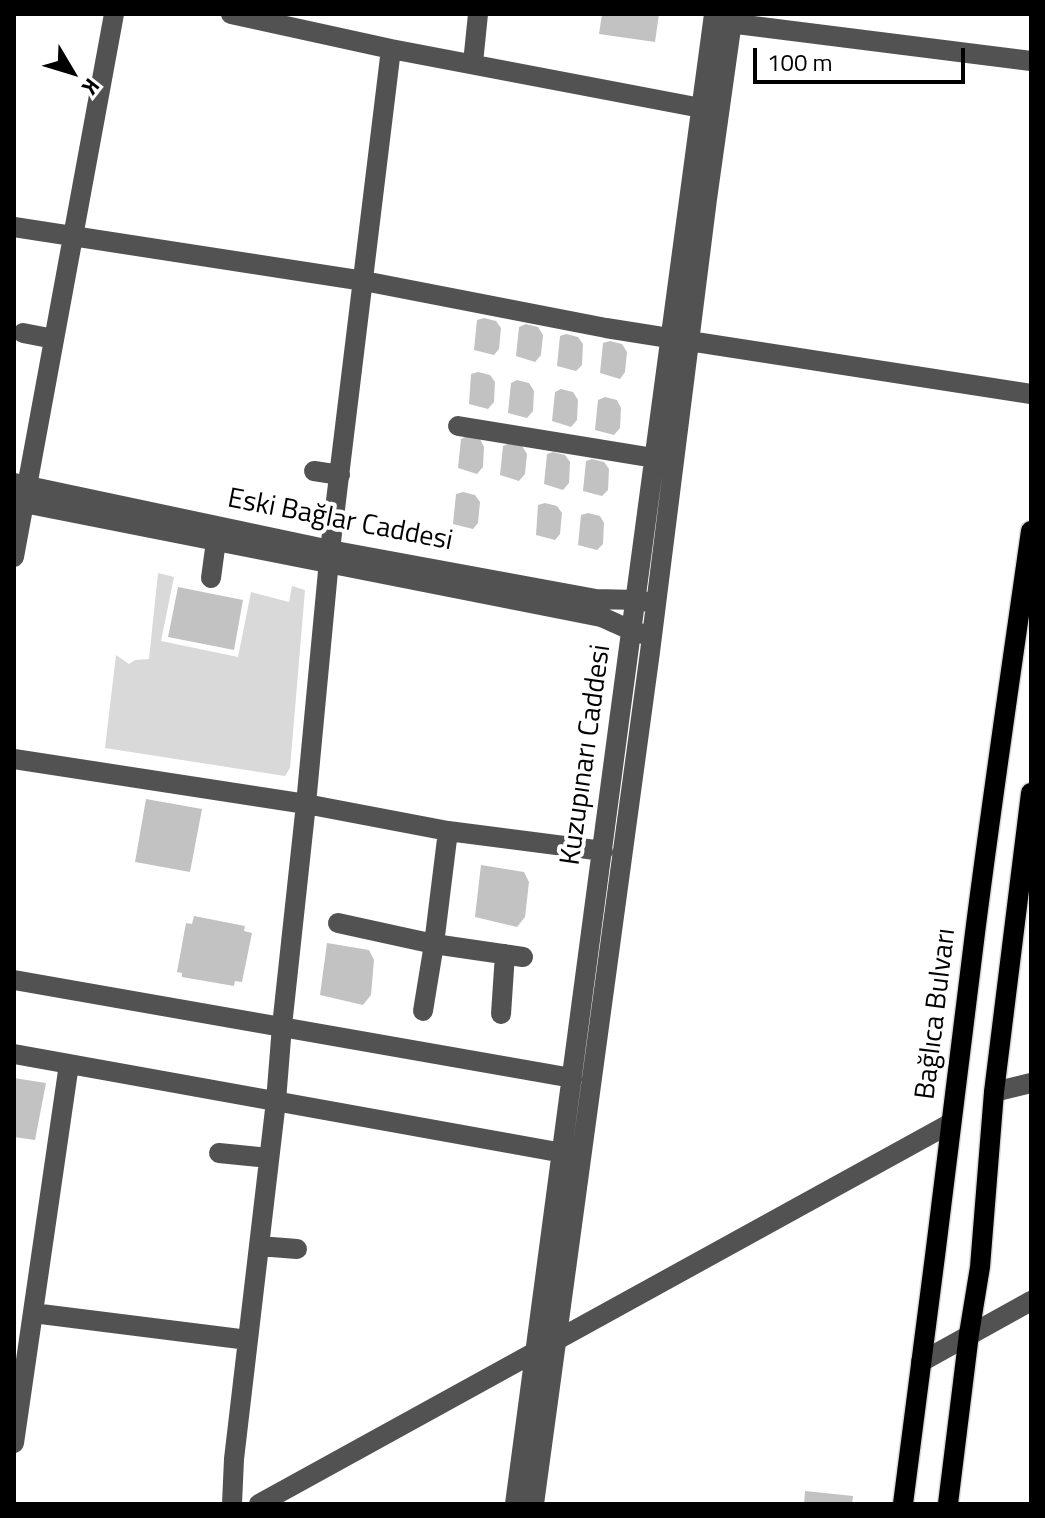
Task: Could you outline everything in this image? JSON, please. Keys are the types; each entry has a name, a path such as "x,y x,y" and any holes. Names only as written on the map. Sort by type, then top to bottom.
{"main road":[{"name":"Bağlıca Bulvarı","path":"903,1504 1031,531"},
{"path":"948,1504 980,1267 994,1092 1031,793"}],"street":[{"path":"14,557 20,493 54,339 114,14"},
{"path":"473,63 478,14"},
{"path":"244,15 391,49 701,108"},
{"path":"723,18 1031,61"},
{"name":"Kuzupınarı Caddesi","path":"646,602 654,458 679,339 701,108 723,18"},
{"name":"Kuzupınarı Caddesi","path":"534,1504 679,339 723,18"},
{"path":"232,1504 234,1459 276,1101 330,558 391,49"},
{"path":"14,227 364,281 606,328 1031,394"},
{"path":"23,333 54,339"},
{"path":"458,426 654,458"},
{"path":"314,471 340,475"},
{"name":"Eski Bağlar Caddesi","path":"20,493 216,541 596,599 646,602"},
{"name":"Eski Bağlar Caddesi","path":"20,493 601,617 642,634"},
{"path":"211,578 216,541"},
{"name":"Kuzupınarı Caddesi","path":"515,1504 603,851 642,634"},
{"path":"14,759 306,804 448,831 603,851"},
{"path":"423,1011 448,831"},
{"path":"338,923 434,944 514,956 501,1014"},
{"path":"14,980 572,1078"},
{"path":"14,1054 563,1153"},
{"path":"14,1443 69,1064"},
{"path":"994,1092 1031,1083"},
{"path":"259,1504 951,1123"},
{"path":"219,1153 269,1158"},
{"path":"259,1246 297,1249"},
{"path":"921,1362 1031,1301"},
{"path":"33,1313 248,1340"}],"shaded area":[{"path":"158,573 174,577 161,641 238,657 251,592 289,602 292,586 305,590 290,768 285,776 105,748 116,655 129,664 135,660 149,659"}],"building":[{"path":"602,14 659,14 655,42 599,34"},
{"path":"477,320 496,321 501,328 499,349 494,355 474,350"},
{"path":"526,324 538,327 543,335 541,355 535,362 516,356 519,327"},
{"path":"560,336 578,337 583,344 582,365 576,371 557,366"},
{"path":"603,343 622,344 627,352 625,372 620,379 600,373"},
{"path":"471,374 490,375 495,382 494,402 488,409 469,404"},
{"path":"517,380 529,383 534,391 533,411 527,418 508,413 511,383"},
{"path":"561,389 573,392 578,400 577,420 571,427 552,421 555,392"},
{"path":"605,397 617,400 621,408 620,428 614,435 595,430 598,400"},
{"path":"467,436 480,439 484,447 483,467 477,474 458,468 461,439"},
{"path":"510,443 522,446 527,454 525,474 519,481 500,475 503,446"},
{"path":"547,454 565,455 570,462 569,483 563,490 544,484"},
{"path":"586,461 604,462 609,469 608,490 602,496 583,491"},
{"path":"456,494 475,495 480,502 478,523 473,529 453,524"},
{"path":"538,505 557,506 562,513 560,534 555,540 536,535"},
{"path":"581,515 600,516 604,523 603,544 597,550 578,545"},
{"path":"178,587 243,600 234,650 168,637"},
{"path":"146,799 202,809 190,872 135,862"},
{"path":"481,865 524,872 529,882 525,917 517,927 475,917"},
{"path":"194,916 245,926 244,931 252,933 242,982 235,981 234,986 182,977 182,973 177,972 186,923 192,924"},
{"path":"327,943 369,950 374,960 371,995 363,1005 320,995"},
{"path":"14,1078 46,1083 35,1140 14,1137"},
{"path":"805,1491 853,1496 852,1504 804,1504"}]}
